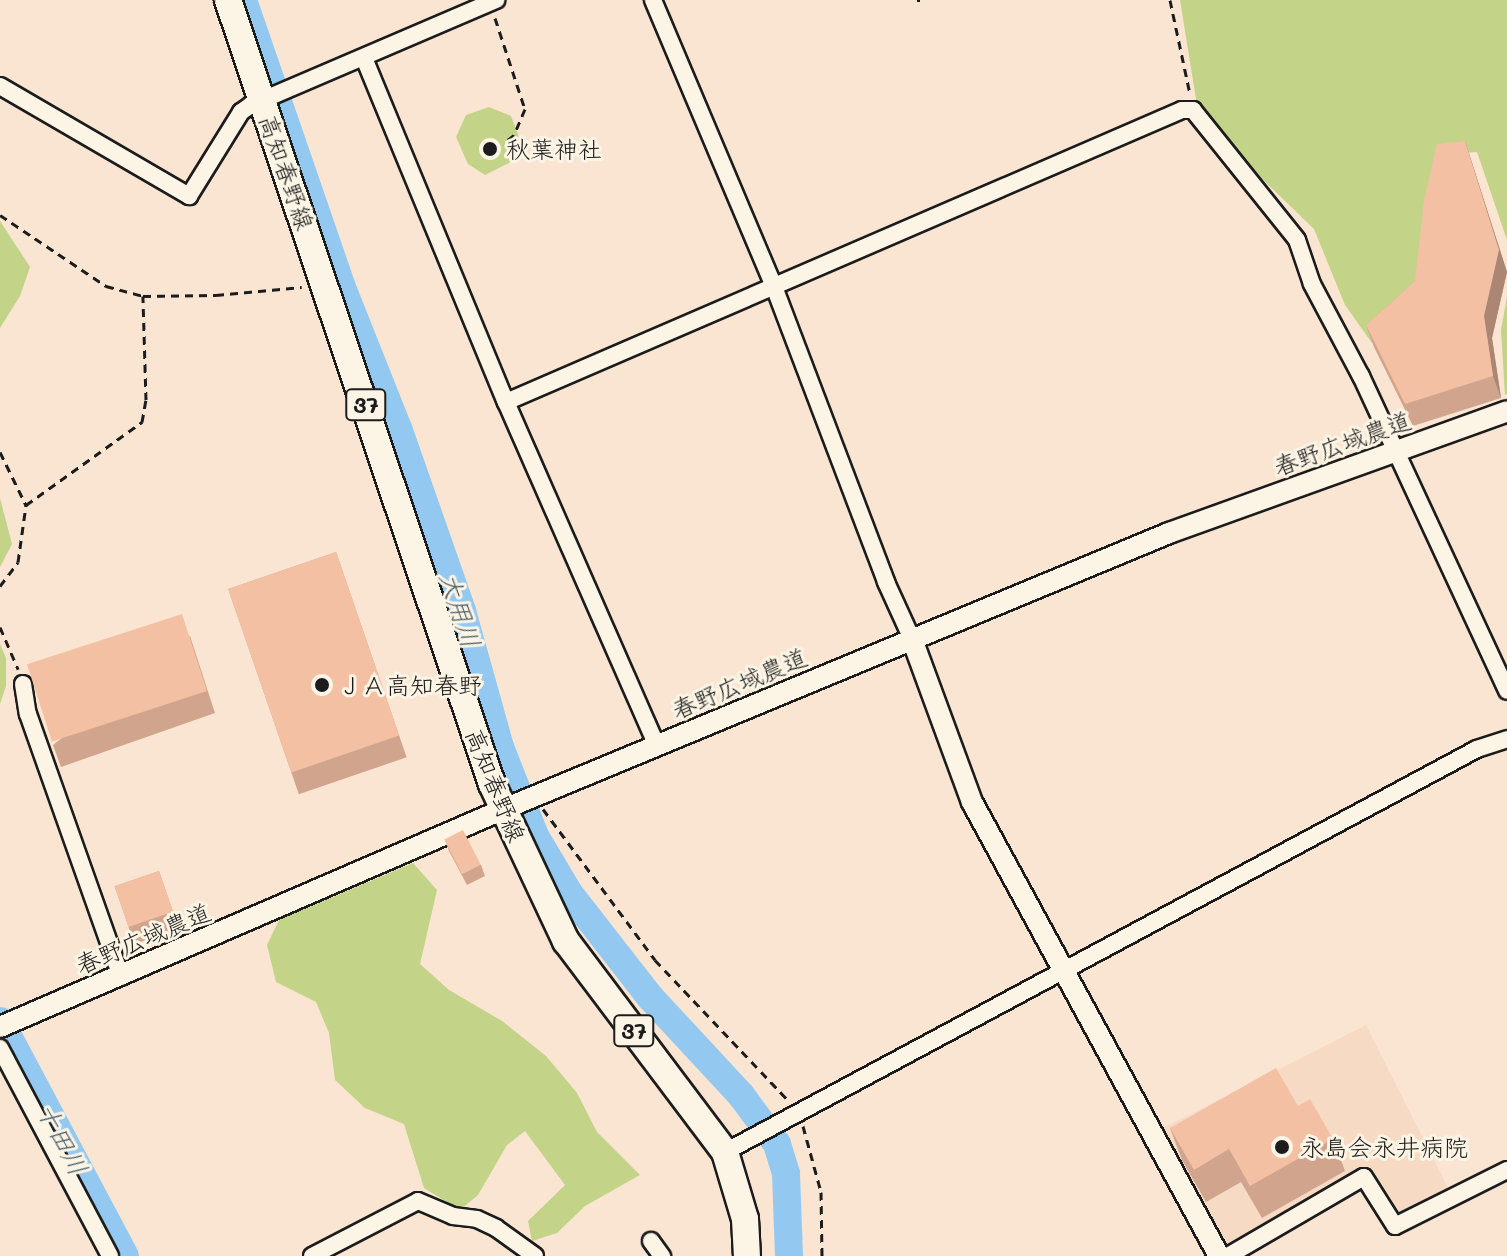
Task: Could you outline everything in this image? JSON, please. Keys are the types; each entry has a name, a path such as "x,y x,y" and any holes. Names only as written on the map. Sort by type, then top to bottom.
{"main road":[{"name":"高知春野線","path":"228,0 272,94 326,285 432,598 471,728 504,809 566,941 734,1147 747,1256"}],"street":[{"path":"653,0 773,284 886,582 912,639 972,802 1219,1256"},
{"path":"0,86 189,196 241,112 272,94 364,58 493,1"},
{"path":"364,58 506,402 657,746"},
{"path":"506,402 773,284 1182,110 1193,110 1297,240 1312,284 1404,448 1507,691"},
{"name":"春野広域農道","path":"9,1023 504,809 1169,533 1507,411"},
{"path":"23,684 28,714 121,977"},
{"path":"734,1147 1477,749 1507,739"},
{"path":"0,1048 110,1256"},
{"path":"1228,1256 1364,1177 1395,1226 1507,1170"},
{"path":"312,1256 418,1201 453,1216 477,1219 496,1228 535,1256"},
{"path":"651,1241 662,1256"}],"path":[{"path":"1170,0 1193,110"},
{"path":"493,1 525,109 514,135 503,144"},
{"path":"0,215 106,286 143,296 216,295 326,285"},
{"path":"26,505 142,422 146,400 143,296"},
{"path":"0,452 26,505 18,562 0,586"},
{"path":"0,627 23,684"},
{"path":"533,797 655,960 796,1113 821,1192 822,1256"}],"shaded area":[{"path":"1366,1025 1449,1190 1397,1219 1364,1170 1227,1250 1163,1128"}],"green space":[{"path":"1180,0 1507,0 1507,240 1477,152 1438,154 1418,298 1372,343 1345,305 1314,229 1258,175 1197,105"},
{"path":"489,107 511,116 523,148 509,163 485,175 468,164 456,137 466,115"},
{"path":"0,221 30,267 20,296 0,328"},
{"path":"1507,297 1507,394 1505,395 1501,330"},
{"path":"0,498 12,544 0,567"},
{"path":"0,644 6,658 6,686 0,704"},
{"path":"413,863 437,890 420,964 449,990 502,1021 546,1056 577,1093 597,1132 640,1175 585,1206 557,1233 532,1241 528,1221 565,1185 525,1131 507,1145 478,1195 460,1210 424,1188 404,1124 365,1108 335,1080 329,1033 316,1002 276,982 267,945 279,920"}],"building":[{"path":"1465,141 1499,250 1484,316 1493,376 1405,404 1366,325 1415,281 1424,200 1437,144"},
{"name":"ＪＡ高知春野","path":"336,552 399,735 291,773 228,589"},
{"path":"182,614 207,691 52,741 27,664"},
{"path":"463,830 481,865 462,874 444,840"},
{"path":"159,871 173,912 129,927 115,886"},
{"path":"1276,1068 1298,1106 1310,1099 1333,1139 1250,1186 1229,1149 1194,1170 1170,1128"}],"waterway":[{"name":"大用川","path":"243,0 341,285 398,428 462,611 500,747 535,836 569,893 650,997 741,1095 777,1144 786,1174 789,1256"},
{"name":"十田川","path":"0,1021 125,1256"}],"place":[{"name":"秋葉神社","path":"490,149"},
{"name":"ＪＡ高知春野","path":"322,685"},
{"name":"永島会永井病院","path":"1282,1147"}]}
